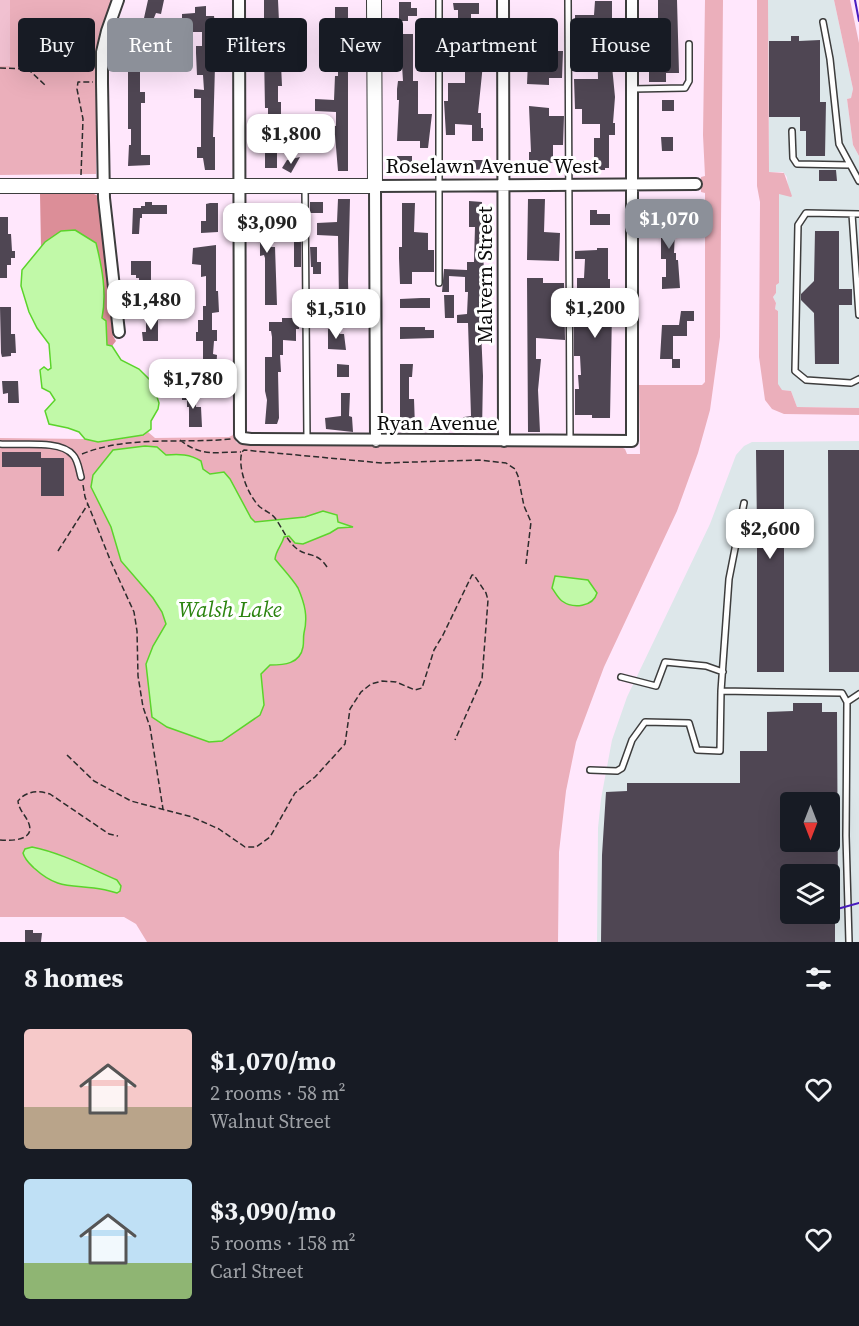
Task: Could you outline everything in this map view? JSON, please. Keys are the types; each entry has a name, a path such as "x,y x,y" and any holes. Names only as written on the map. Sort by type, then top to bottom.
{"street":[{"path":"118,0 102,52 102,83 104,192 119,332"},
{"path":"239,0 241,436"},
{"path":"374,0 376,441"},
{"name":"Malvern Street","path":"503,0 504,441"},
{"path":"632,0 632,185"},
{"name":"Roselawn Avenue West","path":"0,186 104,192 240,186 696,184"},
{"name":"Ryan Avenue","path":"241,436 251,440 632,441 632,185"}],"lane":[{"path":"439,0 439,283"},
{"path":"568,0 570,441"},
{"path":"823,22 830,59 839,144 859,181"},
{"path":"632,88 685,88 688,81 689,44"},
{"path":"792,131 793,158 797,164 850,165"},
{"path":"305,186 307,440"},
{"path":"859,214 806,213 798,225 795,371 806,380 850,383 859,379"},
{"path":"852,214 859,315"},
{"path":"0,444 33,443 69,450 75,456 81,477"},
{"path":"590,771 617,771 622,768 632,740 645,722 689,723 698,750 720,751 721,691 729,579 744,504"},
{"path":"621,677 656,686 665,662 706,666 723,672"},
{"path":"721,691 842,693 846,702 849,942"},
{"path":"846,702 859,694"}],"path":[{"path":"0,68 28,69 46,86"},
{"path":"81,176 83,119 78,82 102,83"},
{"path":"75,456 102,446 226,439 241,436"},
{"path":"180,440 198,452 242,452 244,450 382,463 479,460 506,463 515,469 524,506 530,519 526,564"},
{"path":"242,452 240,457 244,480 250,495 275,519 298,550 321,557 327,567"},
{"path":"81,477 88,503 134,612 137,631 138,676 143,707 150,727 163,810"},
{"path":"58,551 88,503"},
{"path":"67,755 94,781 140,805 185,815 207,823 245,847 256,847 266,842 295,794 315,777 345,744 350,709 361,692 371,684 382,681 396,682 415,690 422,688 434,650 474,575 488,600 484,669 479,687 455,740"},
{"path":"0,840 16,841 28,833 30,830 28,822 20,811 18,801 25,795 39,792 50,795 109,834 118,836"}],"shaded area":[{"path":"0,0 112,0 100,31 97,49 96,174 0,175"},
{"path":"0,0 10,0 10,66 0,66"},
{"path":"705,0 723,0 720,337 710,410 698,453 677,511 604,667 576,742 566,791 559,852 558,942 147,942 136,924 124,917 0,917 0,438 85,439 99,442 143,435 148,432 155,438 229,437 233,435 237,443 242,444 619,446 625,449 627,454 640,454 639,385 702,385 705,382 705,193 701,192 701,177 705,176 703,135"},
{"path":"757,0 768,0 769,172 784,173 792,196 779,194 779,283 776,285 776,293 773,297 776,303 775,309 778,311 778,384 782,390 791,391 797,407 859,408 859,415 784,414 772,409 765,400 759,357 760,202 757,186"},
{"path":"768,0 834,0 853,89 851,98 847,99 853,145 859,156 859,408 797,407 791,391 781,390 777,384 778,311 775,309 776,303 773,297 776,293 776,284 779,283 779,193 792,196 788,188 787,177 783,172 769,172"},
{"path":"834,0 850,0 859,43 859,156 853,145 847,99 851,98 853,89"},
{"path":"40,194 94,194 98,196 110,284 113,336 116,341 112,346 107,346 106,321 102,318 102,280 96,243 45,242 41,247"},
{"path":"859,441 859,942 597,942 598,828 612,740 627,697 710,524 736,455 744,446 752,442"}],"water":[{"path":"75,230 96,243 103,280 102,318 106,321 107,345 112,346 121,360 139,369 152,382 159,403 151,421 151,429 143,435 98,442 85,439 79,432 49,424 45,411 55,400 50,392 42,388 40,370 44,367 48,370 51,368 49,344 29,312 21,286 22,270 45,242 61,231"},
{"name":"Walsh Lake","path":"145,446 157,447 166,455 193,457 201,461 203,469 210,474 224,472 255,522 305,517 323,511 337,515 338,522 353,527 338,528 303,544 295,543 289,536 284,537 275,559 298,588 304,605 306,621 301,653 291,662 270,665 261,674 264,705 260,715 222,741 209,742 167,727 152,717 146,664 166,624 153,598 121,561 111,527 91,487 93,475 113,450"},
{"path":"555,576 588,580 597,593 595,598 587,604 577,606 566,604 552,588"},
{"path":"32,847 65,857 117,880 121,886 120,891 117,893 97,888 69,886 49,879 25,858 23,853 25,849"}],"building":[{"path":"148,0 164,0 161,14 156,13 154,18 144,18"},
{"path":"264,0 278,0 279,18 264,18"},
{"path":"658,0 677,0 679,73 666,73 666,82 649,82 649,72 671,72 671,18 658,18"},
{"path":"595,1 612,1 612,18 575,18 575,15 594,15"},
{"path":"399,2 411,2 411,8 417,8 417,16 408,16 408,21 399,18"},
{"path":"453,3 479,3 479,14 471,14 471,18 458,18 458,10 454,10"},
{"path":"206,6 206,16 214,16 214,18 205,18 205,72 215,72 213,137 215,137 215,170 205,170 203,158 197,158 197,147 201,147 201,98 194,98 194,89 204,90 203,75 197,75 196,53 196,46 202,46 202,32 193,32 193,18 182,18 182,14 195,13 195,7"},
{"path":"335,7 348,7 348,18 335,18"},
{"path":"403,34 413,34 413,81 418,81 418,114 432,114 428,148 420,148 420,141 397,141 399,100 397,100 397,89 398,81 403,81"},
{"path":"791,36 799,36 799,41 820,40 820,102 826,102 825,156 806,156 806,131 800,131 800,117 769,117 769,41 791,41"},
{"path":"558,51 563,51 562,78 549,78 549,85 527,84 528,72 558,72"},
{"path":"128,72 140,72 140,92 145,92 145,103 141,103 141,155 150,155 150,165 128,166 131,129 128,129"},
{"path":"264,72 281,72 282,86 278,86 281,115 277,115 277,132 284,133 284,144 265,144 268,108 265,108"},
{"path":"338,72 348,72 348,171 338,171 335,135 321,134 322,125 336,126 336,112 315,111 315,99 334,100 335,76 338,76"},
{"path":"465,72 482,72 478,113 481,113 483,141 472,141 472,125 455,124 455,135 446,135 444,101 448,101 448,83 465,83"},
{"path":"598,72 613,72 615,135 609,135 609,168 583,170 583,161 594,161 594,138 600,138 600,124 582,124 582,109 575,109 574,79 598,79"},
{"path":"662,100 674,100 674,111 662,111"},
{"path":"529,106 549,108 549,116 564,116 563,145 553,145 553,163 529,163 529,152 531,152"},
{"path":"661,137 673,137 673,151 662,151"},
{"path":"265,146 277,153 277,168 265,168"},
{"path":"397,156 412,156 412,166 398,166"},
{"path":"300,157 291,173 282,168 287,160"},
{"path":"469,160 484,160 483,170 469,169"},
{"path":"819,170 836,170 837,181 819,181"},
{"path":"338,199 350,199 349,315 339,315 339,311 323,311 323,301 338,301 339,299 338,236 317,235 317,223 337,222"},
{"path":"528,199 545,199 544,232 560,233 559,261 527,260"},
{"path":"469,201 482,202 483,217 484,292 482,292 482,307 480,307 483,376 482,431 471,431 471,427 466,427 461,420 471,416 468,323 457,323 457,315 467,314 468,292 465,292 465,277 449,276 449,292 442,292 444,269 467,270 467,262 474,262 475,227 469,227"},
{"path":"145,202 152,202 152,205 167,205 167,214 142,214 139,234 132,234 133,208 145,206"},
{"path":"310,202 323,202 323,213 310,213"},
{"path":"218,203 218,232 201,233 201,221 206,221 206,204"},
{"path":"402,203 415,203 414,232 428,233 428,250 434,250 434,272 412,272 412,284 400,284 399,247 402,247"},
{"path":"263,209 270,209 269,245 275,247 277,305 265,305 265,258 264,255 260,256 260,240 255,240 254,211 263,211"},
{"path":"676,209 674,253 678,260 680,288 662,289 662,277 666,277 666,259 661,259 661,210"},
{"path":"590,210 597,210 597,214 610,214 610,225 590,225"},
{"path":"0,217 8,217 8,234 11,234 12,251 15,251 15,258 11,258 11,265 7,265 7,278 0,278"},
{"path":"815,231 839,231 839,289 852,289 852,305 839,305 839,364 815,364 814,313 801,300 801,294 814,281"},
{"path":"294,236 301,236 301,267 294,267"},
{"path":"216,245 216,291 218,291 219,312 212,313 212,330 217,330 217,341 214,341 213,354 217,355 216,373 203,372 203,341 196,341 198,320 203,320 203,306 206,306 206,276 201,277 201,265 192,264 193,248"},
{"path":"310,247 317,247 317,262 321,262 321,274 313,274"},
{"path":"597,248 608,248 608,279 610,279 610,297 612,297 610,418 575,415 575,389 579,389 578,375 581,375 580,356 574,356 574,325 593,325 593,288 577,288 577,278 584,278 585,259 575,259 575,251 597,250"},
{"path":"131,261 151,261 151,315 139,315 139,278 131,275"},
{"path":"527,278 543,278 543,283 564,283 565,340 536,338 536,359 541,359 538,390 540,432 528,432"},
{"path":"444,295 454,295 454,318 445,318"},
{"path":"430,298 430,308 400,308 400,299"},
{"path":"292,302 301,302 299,329 296,329 296,341 283,340 283,355 280,355 281,372 278,372 279,418 277,424 265,424 267,400 265,357 272,357 269,322 282,322 282,318 292,318"},
{"path":"0,307 11,307 11,334 15,334 16,353 11,353 11,356 2,357 1,353"},
{"path":"681,311 694,311 694,321 687,321 687,336 673,336 673,359 680,359 680,368 672,368 672,359 660,359 662,325 679,325"},
{"path":"146,320 158,320 158,341 143,341 142,332 146,332"},
{"path":"400,327 425,327 425,330 434,330 434,338 400,339"},
{"path":"328,329 340,329 340,334 344,334 346,350 328,349"},
{"path":"337,364 349,365 349,377 337,377"},
{"path":"400,364 413,364 412,377 409,377 409,399 414,399 415,427 400,427"},
{"path":"2,381 18,381 19,403 8,403 8,393 3,394"},
{"path":"182,393 196,393 196,407 201,407 202,427 189,427 189,407 187,407 187,400 182,400"},
{"path":"341,393 350,393 349,416 352,417 353,432 326,429 325,418 341,416"},
{"path":"756,450 784,450 784,672 757,672 757,548 751,548 751,528 757,528"},
{"path":"828,450 859,450 859,672 829,672"},
{"path":"2,452 41,452 41,458 64,458 64,496 41,496 41,467 2,467"},
{"path":"793,703 822,703 822,712 837,712 837,792 780,792 780,852 838,852 838,864 780,864 780,924 835,924 835,942 601,942 602,855 606,792 627,791 627,783 740,783 740,751 767,751 767,712 793,711"},
{"path":"25,930 42,933 41,942 25,942"}],"railway":[{"path":"855,0 859,21"},
{"path":"840,908 859,903"}]}
